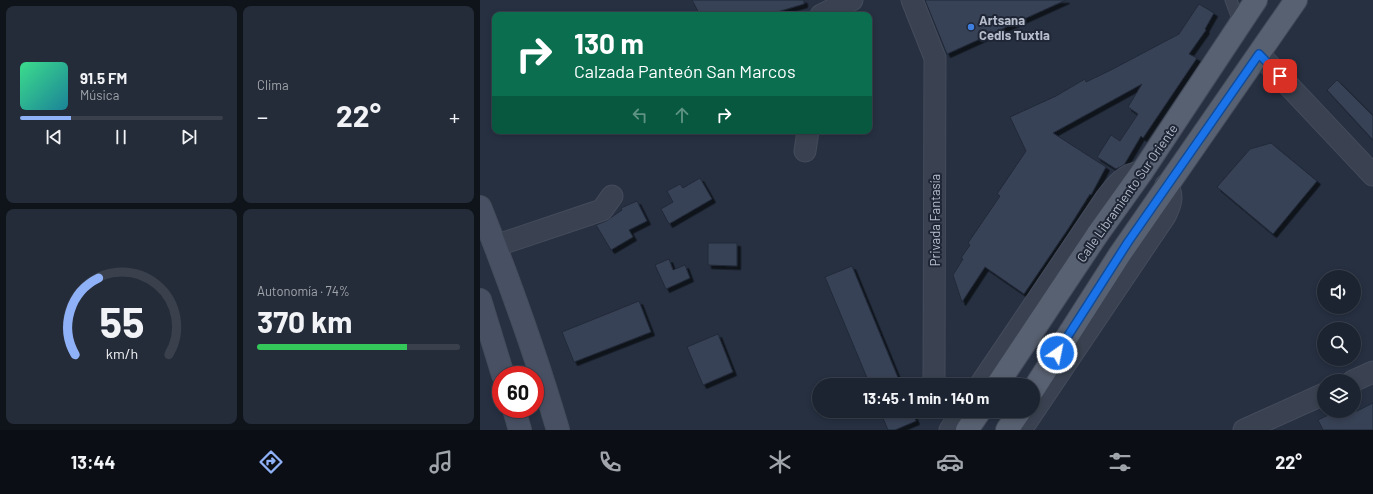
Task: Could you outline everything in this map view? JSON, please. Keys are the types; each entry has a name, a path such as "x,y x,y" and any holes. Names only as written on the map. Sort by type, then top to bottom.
{"main road":[{"name":"Calle Libramiento Sur Oriente","path":"1002,378 1097,235 1142,172 1256,0"},
{"path":"1040,379 1166,185 1296,0"},
{"path":"480,207 496,246 523,323 558,430"},
{"path":"480,300 500,366"},
{"path":"490,332 523,323"},
{"path":"517,418 520,430"},
{"path":"967,430 975,418"},
{"path":"1007,430 1015,418"}],"street":[{"path":"827,12 852,0"},
{"name":"Privada Fantasía","path":"912,0 935,58 934,378"},
{"path":"1259,54 1373,175"},
{"path":"985,378 1106,198 1117,184 1126,177 1134,172 1142,172"},
{"path":"1021,430 1165,216 1171,203 1170,189 1166,185"},
{"path":"496,246 602,210 612,196"},
{"path":"1361,377 1373,372"},
{"path":"1244,430 1273,424 1317,398"},
{"path":"950,430 958,418"}],"lane":[{"path":"1231,0 1240,24"}],"building":[{"path":"692,0 804,0 804,4 777,12 698,12"},
{"name":"Artsana Cedis Tuxtla","path":"925,0 1066,0 947,54"},
{"path":"1199,4 1214,13 1205,29 1206,30 1189,54 1197,58 1143,138 1141,136 1124,165 1116,169 1097,157 1111,135 1120,141 1138,114 1128,107 1142,84 1053,133 1106,167 1091,195 1090,194 1024,294 985,267 962,302 953,275 963,259 961,258 970,245 968,243 1000,196 997,194 1026,151 1010,117 1056,96 1085,79 1086,82 1111,70 1179,34"},
{"path":"1337,80 1373,116 1373,140 1327,90"},
{"path":"1271,143 1317,181 1273,234 1217,187 1250,149"},
{"path":"700,178 712,199 669,224 661,209 673,202 667,191 680,184 683,188"},
{"path":"637,201 647,221 629,230 633,237 611,250 596,225 606,221 622,210 621,208"},
{"path":"708,243 737,243 737,266 708,265"},
{"path":"669,259 673,270 685,265 690,278 666,289 655,265"},
{"path":"852,266 898,378 867,378 825,277"},
{"path":"639,301 651,332 574,362 562,332"},
{"path":"718,334 733,372 703,385 687,347"},
{"path":"1373,403 1373,430 1323,430 1318,420 1322,418 1361,418 1361,409"},
{"path":"883,418 915,418 916,421 895,430 888,430"}],"place":[{"name":"Artsana Cedis Tuxtla","path":"971,27"}],"route":[{"path":"1057,353 1166,185 1259,54 1280,76"}]}
